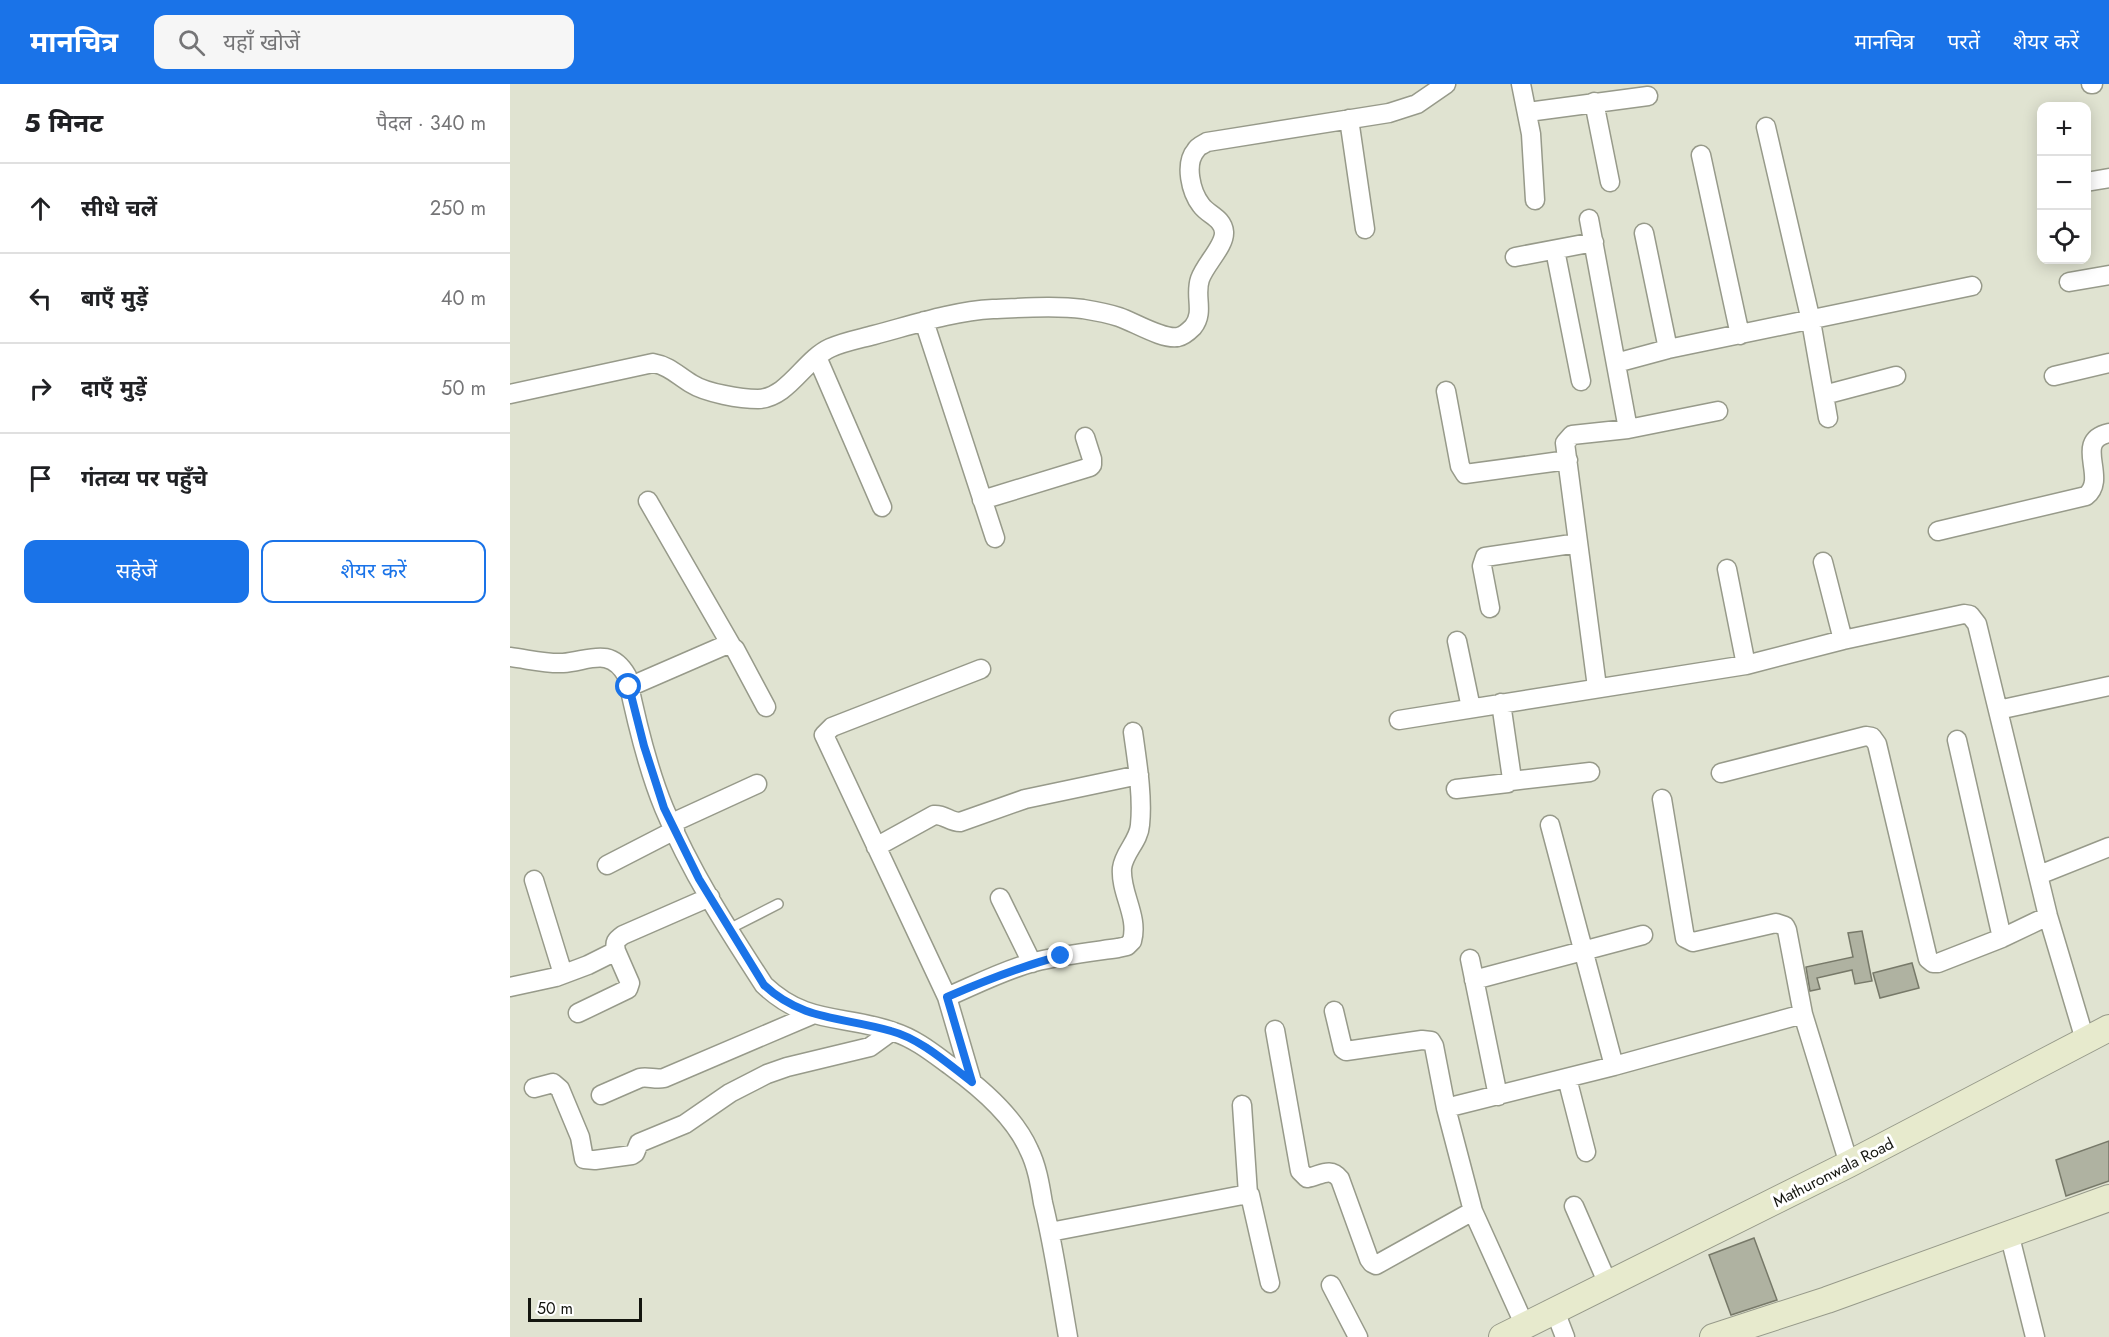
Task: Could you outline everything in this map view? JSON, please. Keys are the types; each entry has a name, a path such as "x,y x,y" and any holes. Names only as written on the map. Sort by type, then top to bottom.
{"street":[{"path":"510,394 653,363 670,368 693,385 707,390 759,399 772,396 784,388 817,357 832,347 924,321 983,309 1038,307 1081,309 1118,317 1166,336 1178,337 1187,333 1198,320 1200,312 1198,282 1224,239 1224,229 1220,221 1202,206 1194,191 1190,174 1196,149 1207,142 1389,113 1417,104 1446,84"},
{"path":"1521,84 1528,112 1535,200"},
{"path":"1528,112 1648,96"},
{"path":"1594,102 1610,182"},
{"path":"1349,119 1365,229"},
{"path":"1766,127 1811,321 1828,418"},
{"path":"1701,155 1740,335"},
{"path":"2091,181 2109,178"},
{"path":"1589,219 1628,429"},
{"path":"1644,233 1668,349"},
{"path":"1515,257 1594,242"},
{"path":"1555,250 1581,381"},
{"path":"2069,282 2109,275"},
{"path":"1616,363 1668,349 1972,286"},
{"path":"924,321 995,538"},
{"path":"817,357 882,507"},
{"path":"2054,376 2109,363"},
{"path":"1824,395 1896,376"},
{"path":"1446,391 1460,466 1465,474 1568,460"},
{"path":"1597,687 1565,442 1572,435 1628,429 1718,411"},
{"path":"1938,531 2086,496 2095,484 2092,445 2097,437 2109,433"},
{"path":"982,500 1089,467 1092,465 1092,459 1085,437"},
{"path":"648,501 734,647 766,707"},
{"path":"1490,608 1482,566 1485,557 1578,543"},
{"path":"1823,562 1843,640"},
{"path":"1727,569 1746,665"},
{"path":"1399,720 1746,665 1843,640 1964,614 1970,615 1977,624 2048,916 2085,1040"},
{"path":"1457,641 1471,708"},
{"path":"629,687 728,644 731,645"},
{"path":"510,657 561,663 605,657 614,660 622,667 627,676 644,746 664,808 729,929 764,985 778,999 814,1014 892,1031 909,1037 972,1082 1001,1110 1029,1150 1036,1169 1050,1232 1068,1337"},
{"path":"972,1082 947,997 824,735 827,730 981,669"},
{"path":"1998,710 2109,686"},
{"path":"1501,703 1511,781"},
{"path":"947,997 1032,963 1061,956 1118,948 1127,946 1132,941 1134,925 1122,866 1140,826 1133,732"},
{"path":"1722,773 1866,736 1872,737 1877,744 1928,959 1933,963 1938,963 2002,938 2048,916"},
{"path":"1957,740 2002,938"},
{"path":"1456,789 1590,772"},
{"path":"876,847 934,815 940,814 954,822 960,822 1025,799 1138,775"},
{"path":"607,865 673,827 758,784"},
{"path":"1662,799 1685,938 1693,942 1776,924 1785,926 1803,1014 1849,1164"},
{"path":"1550,825 1614,1066"},
{"path":"2039,875 2109,847"},
{"path":"534,880 563,974"},
{"path":"578,1013 630,987 616,951 617,939 710,897"},
{"path":"1000,898 1032,963"},
{"path":"1474,980 1643,935"},
{"path":"510,987 563,974 616,951"},
{"path":"1470,959 1498,1096"},
{"path":"1334,1011 1343,1049 1346,1051 1422,1040 1431,1041 1473,1211 1525,1326"},
{"path":"601,1095 646,1076 664,1078 814,1014"},
{"path":"1446,1108 1614,1066 1803,1014"},
{"name":"Mathuronwala Road","path":"1502,1337 1849,1164 2109,1028"},
{"path":"1275,1030 1300,1171 1307,1178 1332,1172 1340,1179 1372,1263 1376,1265 1381,1263 1473,1211"},
{"path":"534,1088 553,1083 560,1089 580,1137 584,1159 595,1160 632,1155 637,1151 639,1143 685,1124 730,1093 767,1074 787,1066 870,1047 892,1031"},
{"path":"1567,1078 1586,1152"},
{"path":"1242,1105 1248,1194 1270,1283"},
{"path":"1050,1232 1248,1194"},
{"path":"1713,1337 1827,1300 2109,1198"},
{"path":"1574,1206 1608,1284"},
{"path":"2009,1233 2035,1337"},
{"path":"1331,1285 1358,1337"},
{"path":"1555,1311 1565,1337"}],"lane":[{"path":"729,929 778,904"}],"building":[{"path":"1862,931 1872,981 1855,984 1852,970 1817,978 1820,989 1810,991 1806,967 1853,957 1848,933"},
{"path":"1912,963 1919,988 1880,998 1873,973"},
{"path":"2109,1141 2109,1181 2066,1196 2056,1160"},
{"path":"1754,1238 1777,1300 1731,1315 1709,1255"}],"route":[{"path":"629,687 644,746 664,808 699,879 764,985 778,999 821,1017 892,1031 909,1037 972,1082 947,997 993,977 1032,963 1061,956"}]}
